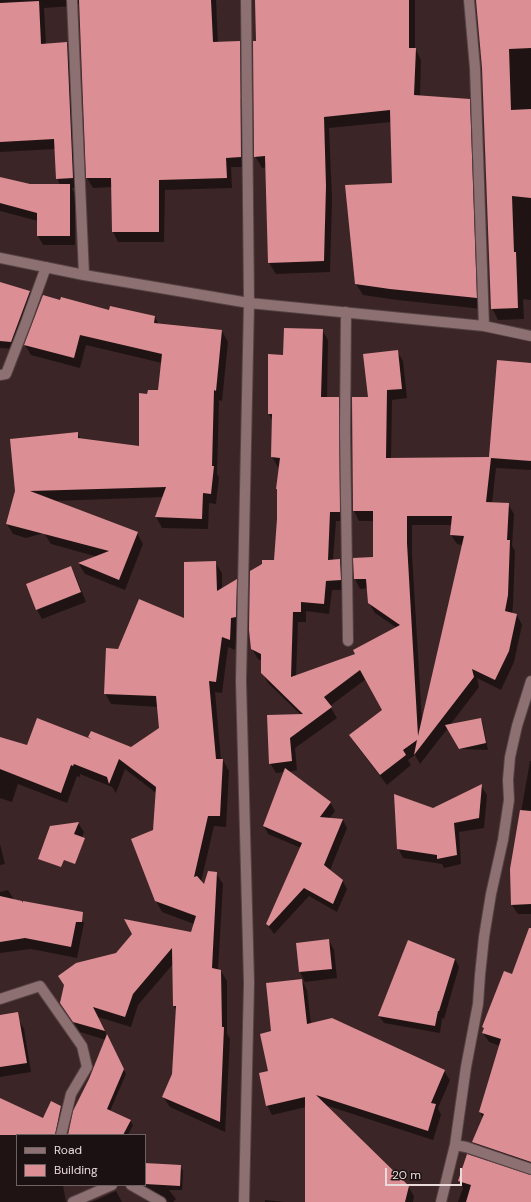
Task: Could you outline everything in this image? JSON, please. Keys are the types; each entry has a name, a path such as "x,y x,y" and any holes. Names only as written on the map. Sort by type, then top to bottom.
{"street":[{"path":"72,0 84,275"},
{"path":"244,1202 249,983 241,681 249,303 246,0"},
{"path":"468,0 475,68 484,326"},
{"path":"0,258 84,275 249,303 484,326 531,336"},
{"path":"0,375 6,374 46,267"},
{"path":"346,312 345,430 348,641"},
{"path":"442,1202 455,1145 465,1075 478,1004 484,937 491,894 503,840 509,800 508,780 510,757 517,726 531,681"},
{"path":"0,999 40,986 82,1046 87,1067 71,1094 61,1134"},
{"path":"455,1145 466,1147 531,1169"},
{"path":"73,1202 110,1186"},
{"path":"133,1186 161,1202"}],"building":[{"path":"79,0 211,0 213,42 240,41 241,157 226,158 227,178 159,180 159,232 112,232 111,178 86,178"},
{"path":"255,0 409,0 409,48 416,48 414,95 470,99 477,298 355,284 345,185 392,183 390,110 324,117 326,186 324,261 268,263 265,156 254,157 253,41 256,41"},
{"path":"476,0 531,0 531,48 509,49 511,110 531,109 531,198 512,196 518,308 491,309 482,68"},
{"path":"39,1 41,44 67,42 73,178 56,179 54,139 0,142 0,3"},
{"path":"0,177 30,184 70,184 70,236 37,236 37,213 0,203"},
{"path":"0,282 30,291 11,342 0,341"},
{"path":"43,295 60,300 61,297 109,310 110,306 155,316 154,323 222,330 216,391 214,390 212,466 214,466 211,494 203,493 202,519 155,517 166,487 30,491 138,532 119,580 78,563 109,551 6,524 15,491 10,439 78,432 78,438 139,446 139,393 147,394 148,390 158,390 162,354 80,335 74,358 24,345"},
{"path":"284,328 323,329 321,397 339,397 340,512 330,512 328,560 340,559 341,580 326,581 324,604 301,602 301,612 293,612 291,677 355,654 353,650 400,625 368,603 366,579 354,579 353,558 373,557 373,511 353,511 352,397 368,397 363,354 398,350 402,389 387,390 386,458 489,457 497,360 531,363 531,461 491,458 486,502 509,503 507,540 510,540 508,595 505,611 517,614 509,651 495,680 472,669 474,677 414,755 417,740 403,750 406,755 380,775 349,735 382,710 360,670 324,697 332,707 290,738 292,761 269,764 267,715 303,714 261,673 261,654 251,649 249,630 250,571 262,564 262,560 274,560 277,519 276,489 280,458 271,457 272,414 268,414 268,354 283,355","holes":["407,516 452,516 450,535 464,536 418,736 407,543"]},
{"path":"216,561 217,591 237,579 236,617 231,618 230,640 222,637 216,682 209,681 216,759 223,759 220,816 208,816 194,877 197,876 204,884 208,871 217,872 212,968 221,970 222,1027 224,1027 220,1122 162,1097 172,1074 176,1006 173,1006 172,948 133,994 125,1017 93,1007 105,1031 73,1022 60,1003 64,985 58,976 76,963 116,953 132,934 124,919 191,932 196,916 155,901 131,839 153,830 156,787 119,759 109,784 107,777 74,764 73,766 71,765 61,793 0,769 0,737 27,745 37,718 91,739 88,737 91,731 131,747 159,728 156,696 104,694 106,648 118,649 139,599 184,618 184,562"},
{"path":"71,566 81,592 36,610 26,584"},
{"path":"481,718 486,743 459,749 445,725"},
{"path":"285,768 331,802 320,817 343,819 324,865 343,880 333,904 304,888 269,926 266,924 302,843 263,826"},
{"path":"482,784 479,818 454,823 457,855 437,859 437,855 397,849 394,794 433,808"},
{"path":"520,810 531,811 531,904 511,905 510,869"},
{"path":"79,822 74,834 85,838 75,864 64,860 61,867 38,859 50,826"},
{"path":"0,896 22,901 22,903 23,901 83,912 82,922 76,922 71,947 25,938 0,942"},
{"path":"529,928 531,928 531,1162 472,1142 484,1114 479,1112 501,1039 482,1033 484,1028 482,1027 504,971 512,974"},
{"path":"329,939 332,969 299,972 296,943"},
{"path":"408,940 455,959 438,1011 435,1026 378,1016"},
{"path":"302,979 307,1024 332,1018 445,1070 431,1103 436,1104 428,1131 316,1095 409,1186 405,1202 305,1202 305,1097 266,1106 259,1073 268,1071 260,1034 271,1031 266,983"},
{"path":"18,1012 27,1063 0,1067 0,1015"},
{"path":"107,1034 124,1069 107,1109 131,1120 124,1134 68,1134 73,1111 89,1079"},
{"path":"0,1098 43,1118 51,1101 61,1106 55,1134 0,1135"},
{"path":"467,1154 531,1175 531,1202 466,1202 471,1185 458,1181"},
{"path":"146,1163 181,1165 180,1186 146,1184"}]}
